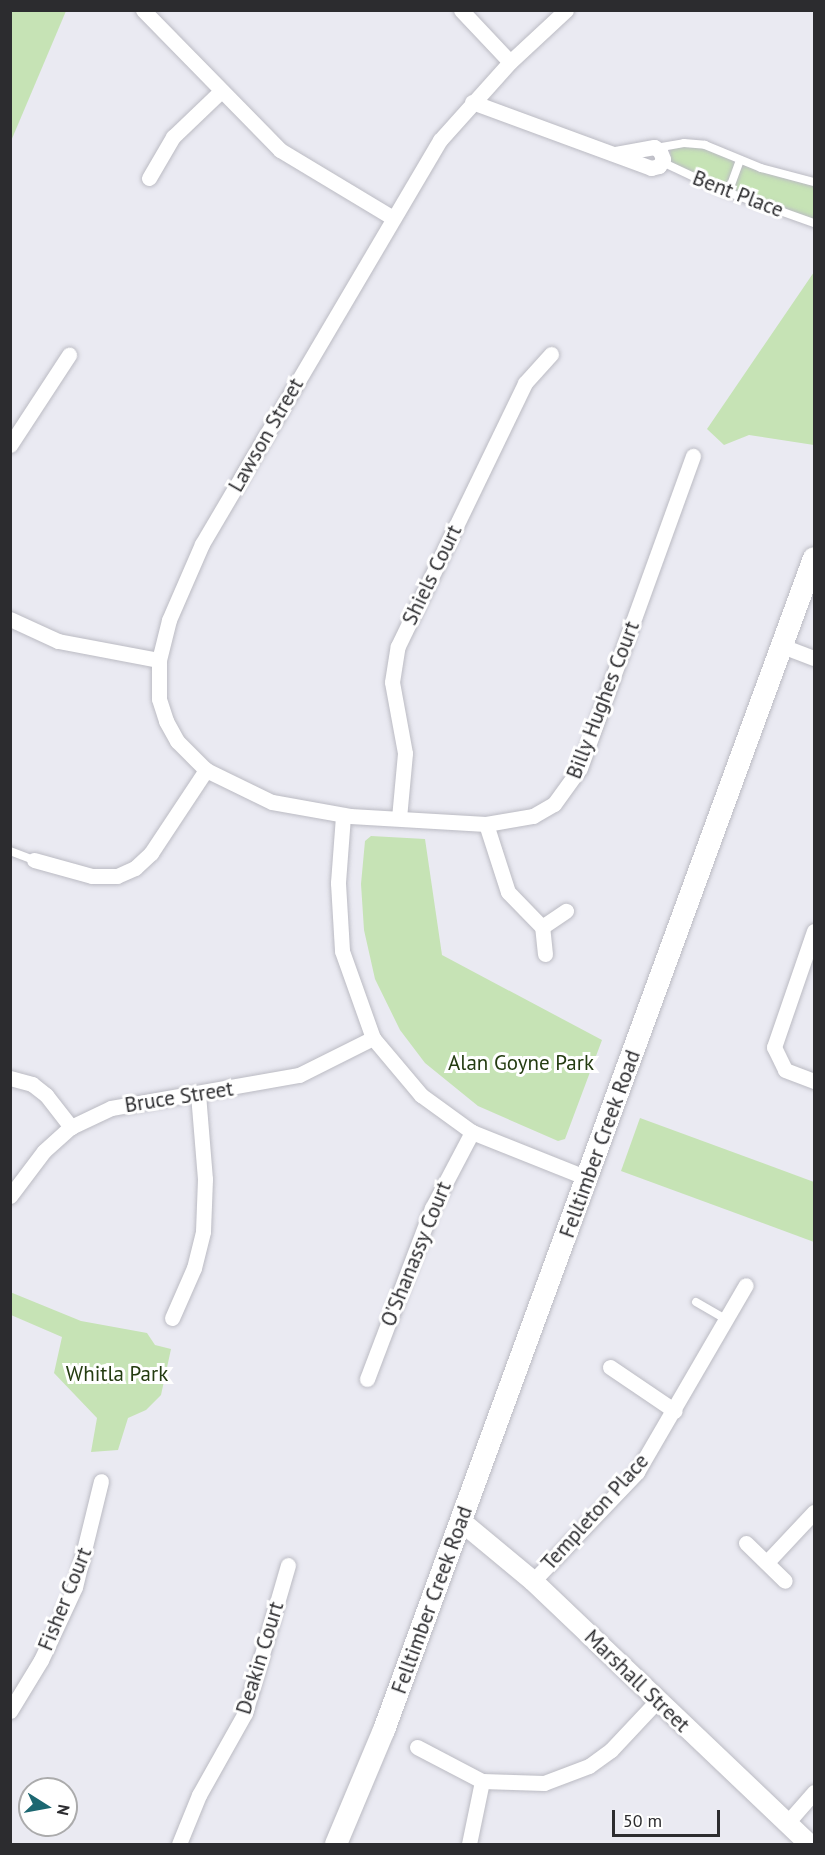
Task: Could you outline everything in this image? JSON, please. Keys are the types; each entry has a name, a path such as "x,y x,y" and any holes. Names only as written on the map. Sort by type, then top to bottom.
{"main road":[{"name":"Felltimber Creek Road","path":"336,1845 384,1730 462,1522 814,558"},
{"name":"Felltimber Creek Road","path":"352,1845 384,1730"}],"street":[{"path":"143,10 220,92 280,150 393,218"},
{"path":"461,10 510,63"},
{"name":"Lawson Street","path":"343,816 272,802 206,770 177,741 166,721 159,699 159,660 172,610 202,544 440,140 472,102 566,10"},
{"path":"149,178 173,137 220,92"},
{"name":"Bent Place","path":"472,102 616,154 659,155"},
{"name":"Shiels Court","path":"399,818 405,753 393,682 398,646 525,383 551,354"},
{"path":"10,445 69,355"},
{"name":"Billy Hughes Court","path":"343,816 486,824 533,816 554,804 575,778 693,456"},
{"path":"10,619 58,641 159,660"},
{"path":"782,646 814,658"},
{"path":"34,860 92,876 117,876 135,868 151,853 206,770"},
{"path":"343,816 338,884 342,951 373,1038 421,1095 472,1132 587,1178"},
{"path":"486,824 508,892 542,927 545,954"},
{"path":"542,927 566,912"},
{"path":"814,932 774,1047 785,1070 814,1081"},
{"name":"Bruce Street","path":"10,1196 44,1151 70,1127 131,1102 198,1094 299,1075 373,1038"},
{"path":"10,1078 32,1084 46,1095 70,1127"},
{"path":"172,1318 194,1268 203,1231 206,1179 198,1094"},
{"name":"O'Shanassy Court","path":"367,1379 432,1208 472,1132"},
{"name":"Templeton Place","path":"533,1581 637,1472 675,1411 746,1286"},
{"path":"610,1367 675,1411"},
{"name":"Fisher Court","path":"10,1711 41,1660 75,1587 101,1481"},
{"path":"767,1562 814,1512"},
{"name":"Marshall Street","path":"462,1522 533,1581 809,1845"},
{"path":"746,1543 785,1581"},
{"name":"Deakin Court","path":"178,1845 199,1795 245,1713 288,1565"},
{"path":"417,1747 482,1781 544,1783 589,1766 611,1750 657,1701"},
{"path":"470,1845 482,1781"},
{"path":"787,1823 814,1792"}],"lane":[{"name":"Bent Place","path":"659,155 693,143 719,149 740,160 814,182"},
{"name":"Bent Place","path":"659,155 728,193 814,223"},
{"path":"728,193 740,160"},
{"path":"10,851 34,860"},
{"path":"696,1302 727,1320"}],"green space":[{"path":"10,11 66,11 11,141"},
{"path":"684,146 707,149 758,171 814,186 814,225 780,205 738,193 671,163 670,149"},
{"path":"814,272 814,445 749,435 724,445 707,429"},
{"name":"Alan Goyne Park","path":"371,836 425,839 442,955 602,1040 565,1139 558,1141 478,1106 425,1063 400,1030 375,979 364,930 361,884 365,841"},
{"path":"640,1118 814,1182 814,1242 621,1171"},
{"name":"Whitla Park","path":"10,1292 81,1321 147,1333 155,1345 171,1349 161,1395 146,1410 128,1418 118,1450 91,1452 97,1418 54,1373 62,1337 11,1315"}]}
